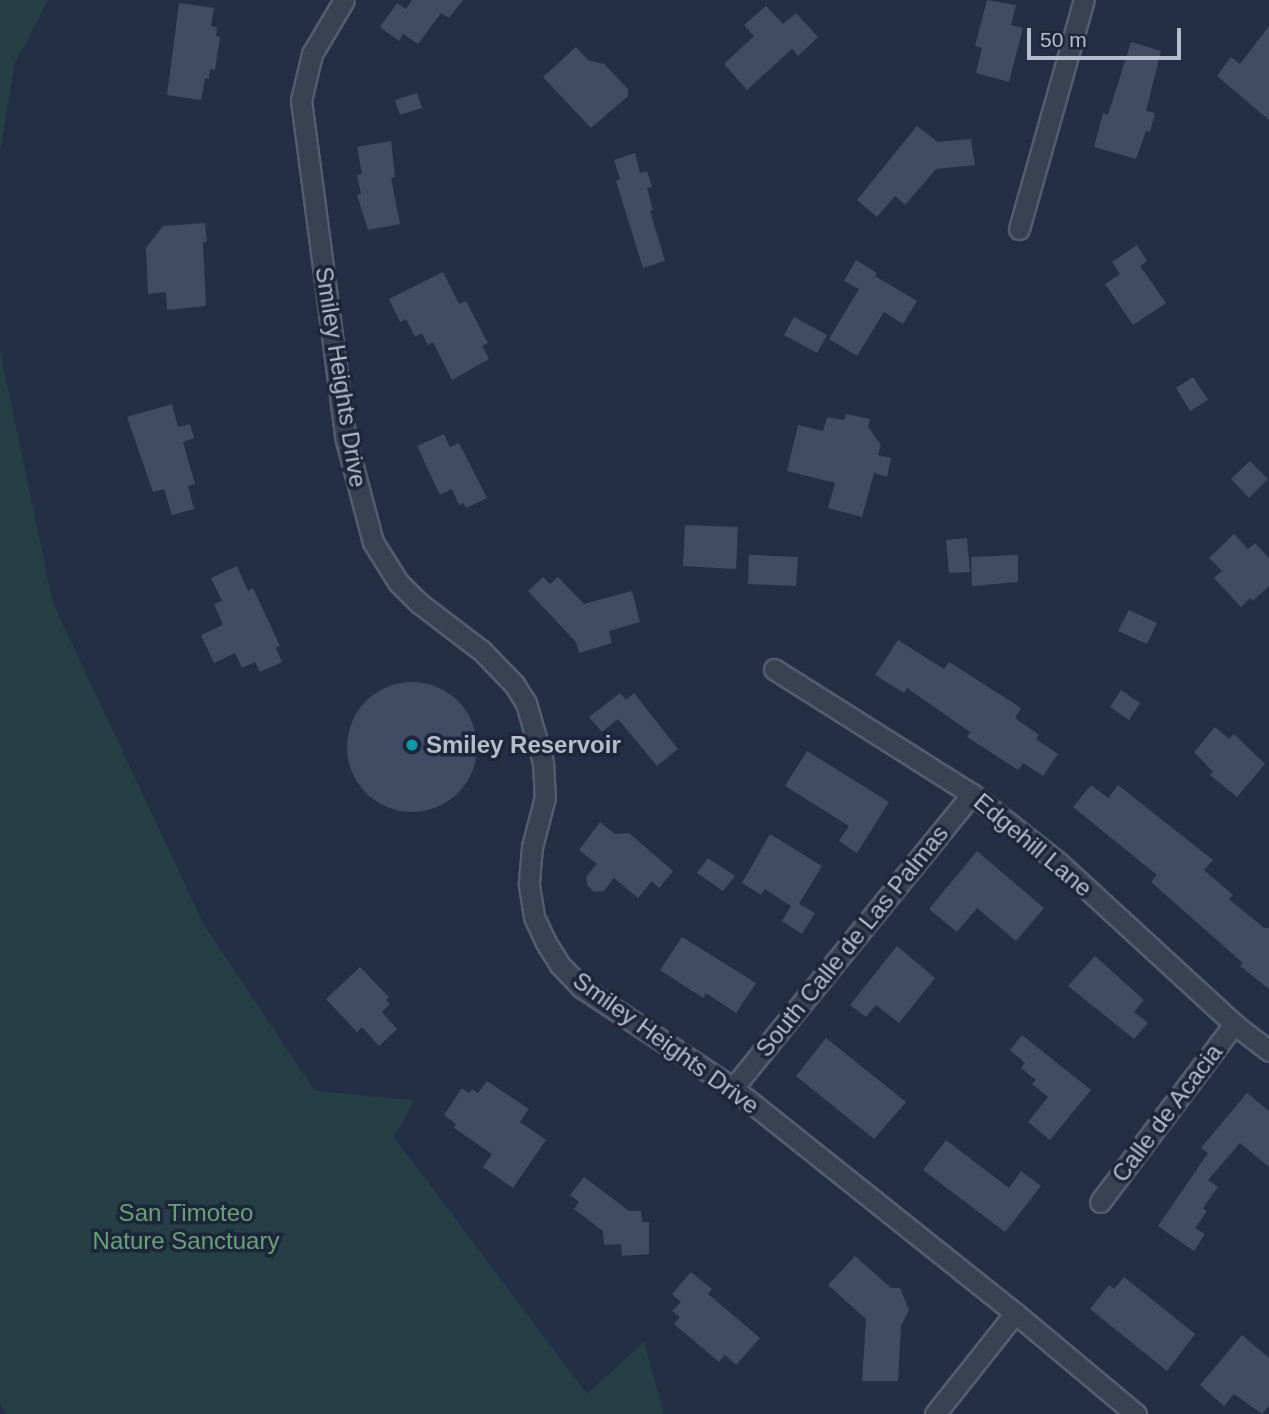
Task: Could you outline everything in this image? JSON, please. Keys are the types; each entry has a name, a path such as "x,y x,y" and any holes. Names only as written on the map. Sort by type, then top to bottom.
{"street":[{"name":"Smiley Heights Drive","path":"344,0 312,54 302,100 346,440 373,542 398,582 419,603 490,659 526,703 543,762 545,797 532,847 529,885 534,917 560,965 581,986 733,1088 1015,1313 1136,1414"},
{"path":"1019,229 1084,0"},
{"name":"Edgehill Lane","path":"774,669 972,793 1059,863 1234,1024 1269,1051"},
{"name":"South Calle de Las Palmas","path":"733,1088 972,793"},
{"name":"Calle de Acacia","path":"1100,1202 1234,1024"},
{"path":"935,1414 1015,1313"}],"green space":[{"path":"0,0 48,0 15,63 0,152"},
{"name":"San Timoteo Nature Sanctuary","path":"0,351 53,603 204,925 315,1091 414,1100 394,1137 587,1394 644,1342 664,1414 6,1414 0,1404"}],"building":[{"path":"412,0 463,0 449,18 441,13 418,44 403,34 399,41 380,27 397,3 406,9"},
{"path":"987,0 1016,5 1011,25 1023,28 1009,82 976,73 982,48 975,46"},
{"path":"179,3 214,8 211,26 217,27 216,36 220,37 215,70 210,69 209,79 205,78 201,100 167,95"},
{"path":"766,6 783,24 796,13 818,37 798,56 792,49 747,90 724,64 754,36 744,25"},
{"path":"1269,26 1269,120 1217,76 1231,57 1240,64"},
{"path":"1131,42 1161,51 1146,111 1155,113 1150,132 1146,131 1136,159 1094,147 1103,113 1108,115"},
{"path":"576,47 588,60 604,64 628,89 628,96 591,128 543,77"},
{"path":"417,93 422,108 400,115 395,100"},
{"path":"917,126 938,142 971,139 975,165 936,169 905,205 895,196 877,217 857,200"},
{"path":"391,141 395,177 391,178 400,224 368,230 357,195 361,194 357,175 362,174 357,147"},
{"path":"635,153 640,173 647,171 652,187 647,188 653,210 650,211 665,261 643,268 616,181 620,179 614,160"},
{"path":"205,223 207,241 203,243 206,306 167,310 166,292 148,294 146,248 163,226"},
{"path":"1137,245 1147,261 1140,266 1166,303 1133,325 1105,284 1120,274 1112,262"},
{"path":"856,260 877,273 875,276 917,301 903,324 884,312 857,356 829,339 859,289 844,281"},
{"path":"443,272 459,304 466,301 488,343 482,346 489,359 452,380 433,342 428,345 422,333 415,337 406,319 400,322 389,299"},
{"path":"794,317 827,335 817,353 784,335"},
{"path":"1193,377 1208,400 1190,411 1176,388"},
{"path":"172,404 178,427 190,424 194,438 183,442 195,484 188,486 194,509 172,515 164,489 153,492 127,417"},
{"path":"846,414 870,419 868,427 881,445 878,455 891,458 887,477 874,473 862,517 828,508 835,483 787,471 798,425 823,431 827,417 844,420"},
{"path":"444,434 450,447 459,443 487,498 466,508 463,503 459,505 452,489 440,495 417,446"},
{"path":"1250,461 1268,479 1249,498 1231,479"},
{"path":"685,525 738,527 736,569 683,566"},
{"path":"1234,534 1248,549 1255,543 1269,558 1269,586 1253,601 1250,598 1241,607 1214,578 1222,571 1209,558"},
{"path":"967,538 970,572 949,573 946,540"},
{"path":"749,555 798,557 796,586 748,584"},
{"path":"1018,555 1018,582 972,586 971,557"},
{"path":"237,566 248,591 253,588 280,646 276,648 282,662 260,672 255,662 242,668 235,653 214,663 201,635 223,625 214,604 222,601 211,578"},
{"path":"543,577 550,584 558,577 584,604 632,591 640,622 609,631 612,643 579,653 576,642 528,591"},
{"path":"1129,610 1157,623 1147,644 1118,631"},
{"path":"898,640 944,669 949,662 1021,708 1015,718 1039,735 1036,739 1058,754 1043,776 1023,763 1018,770 967,737 970,732 907,688 904,693 875,675"},
{"name":"Smiley Reservoir","path":"412,682 437,687 458,701 472,722 477,747 472,772 458,793 437,807 412,812 387,807 366,793 352,772 347,747 352,722 366,701 387,687"},
{"path":"1121,690 1140,703 1129,720 1110,707"},
{"path":"620,693 626,700 634,693 678,749 657,766 618,719 602,732 589,717"},
{"path":"1215,727 1229,739 1234,734 1265,764 1237,797 1210,775 1213,772 1194,752"},
{"path":"807,751 889,802 857,853 839,841 849,826 785,786"},
{"path":"1091,785 1108,798 1118,785 1213,860 1204,870 1233,895 1229,899 1264,928 1269,928 1269,989 1240,966 1243,963 1151,882 1157,875 1073,807"},
{"path":"600,822 615,834 629,833 673,871 659,888 652,881 638,898 614,878 604,891 594,892 587,885 586,877 597,864 579,850"},
{"path":"770,834 822,866 799,904 815,913 802,934 782,921 791,906 765,889 761,895 742,883"},
{"path":"977,851 1044,908 1016,941 977,908 957,932 929,909"},
{"path":"708,858 735,876 723,891 697,873"},
{"path":"682,937 756,983 736,1013 706,993 703,998 660,970"},
{"path":"897,946 935,978 899,1023 876,1005 866,1017 850,1005"},
{"path":"1095,956 1144,1000 1134,1012 1148,1023 1134,1039 1068,986"},
{"path":"360,967 389,997 386,1000 390,1004 382,1012 397,1029 379,1046 362,1027 357,1032 326,999"},
{"path":"1022,1035 1091,1090 1050,1140 1028,1122 1048,1097 1032,1084 1036,1080 1021,1068 1025,1063 1010,1050"},
{"path":"826,1038 906,1102 874,1139 796,1076"},
{"path":"487,1081 529,1109 520,1122 546,1140 513,1188 483,1167 492,1154 454,1128 456,1124 444,1115 462,1088 469,1093 472,1089 478,1093"},
{"path":"1247,1093 1269,1111 1269,1167 1240,1143 1208,1180 1218,1187 1203,1208 1207,1211 1195,1228 1205,1234 1194,1251 1158,1226 1208,1153 1201,1148"},
{"path":"946,1140 1009,1188 1021,1171 1041,1186 1005,1232 923,1170"},
{"path":"584,1177 629,1211 641,1211 642,1222 649,1222 649,1254 622,1256 621,1244 604,1245 603,1231 574,1209 579,1202 570,1195"},
{"path":"855,1256 891,1288 900,1288 909,1310 901,1326 898,1381 862,1381 866,1319 828,1285"},
{"path":"691,1272 712,1289 708,1294 760,1338 736,1365 725,1355 719,1362 674,1324 680,1317 672,1311 681,1302 672,1294"},
{"path":"1124,1277 1195,1334 1167,1371 1090,1309 1109,1285 1114,1289"},
{"path":"1242,1335 1269,1358 1269,1406 1262,1414 1234,1394 1224,1406 1200,1385"}],"place":[{"name":"Smiley Reservoir","path":"412,745"}]}
